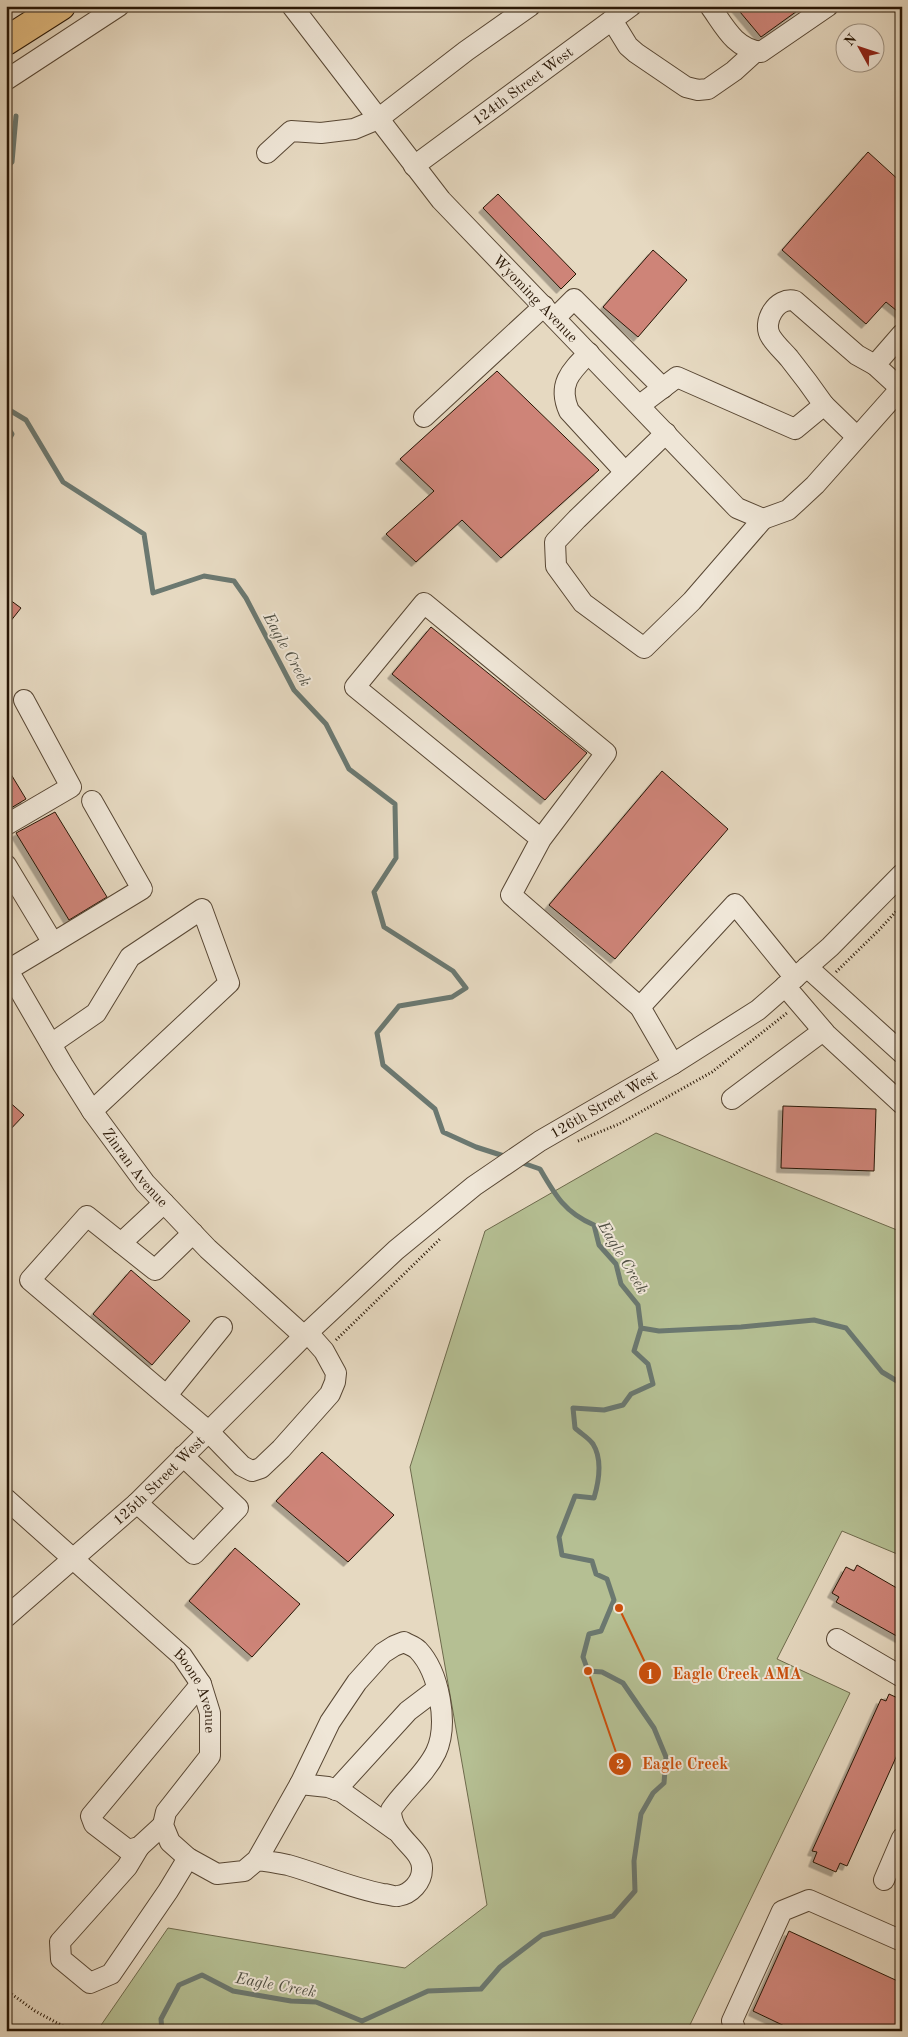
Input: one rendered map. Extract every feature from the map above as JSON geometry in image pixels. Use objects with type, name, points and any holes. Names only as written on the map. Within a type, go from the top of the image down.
[{"type":"highway","points":[[6,41],[61,6]]},
{"type":"street","points":[[6,80],[119,6]]},
{"type":"street","name":"Wyoming Avenue","points":[[292,6],[441,200],[737,508],[763,519]]},
{"type":"street","points":[[267,153],[291,130],[321,133],[354,129],[378,119],[466,51],[530,6]]},
{"type":"street","name":"124th Street West","points":[[414,166],[631,6]]},
{"type":"street","points":[[710,6],[730,34],[748,50],[761,52],[828,6]]},
{"type":"street","points":[[612,20],[628,46],[636,53],[686,87],[698,90],[708,89],[756,51]]},
{"type":"street","points":[[424,417],[550,312],[574,299],[663,388]]},
{"type":"street","points":[[666,433],[576,519],[555,542],[556,566],[583,603],[644,648],[692,601],[763,519],[788,510],[815,485],[901,387],[875,365],[857,355],[795,302],[790,300],[784,301],[768,318],[767,328],[771,337],[800,371],[824,405],[857,437]]},
{"type":"street","points":[[875,365],[902,334]]},
{"type":"street","points":[[589,352],[570,373],[564,387],[564,400],[570,411],[625,472]]},
{"type":"street","points":[[640,405],[677,377],[795,429],[824,405]]},
{"type":"street","points":[[541,839],[355,687],[424,603],[606,753],[541,839],[511,895],[640,1007],[673,1064]]},
{"type":"street","points":[[6,825],[71,787],[24,700]]},
{"type":"street","points":[[7,969],[142,889],[92,801]]},
{"type":"street","points":[[6,865],[53,943]]},
{"type":"street","name":"126th Street West","points":[[306,1334],[396,1250],[474,1186],[540,1140],[673,1064],[758,1010],[830,947],[902,874]]},
{"type":"street","points":[[640,1007],[735,904],[796,977],[799,1003],[823,1031],[902,1104]]},
{"type":"street","points":[[51,1044],[96,1013],[130,957],[202,909],[229,983],[92,1111]]},
{"type":"street","name":"Zinran Avenue","points":[[7,969],[92,1111],[145,1183],[193,1233],[324,1351],[336,1373],[335,1382],[330,1394],[281,1449],[261,1468],[252,1471],[242,1466],[208,1431],[30,1280],[87,1216],[121,1243]]},
{"type":"street","points":[[796,977],[824,984],[902,1053]]},
{"type":"street","points":[[732,1099],[823,1031]]},
{"type":"street","points":[[164,1202],[121,1243],[155,1270],[193,1233]]},
{"type":"street","points":[[166,1395],[222,1327]]},
{"type":"street","name":"125th Street West","points":[[6,1617],[137,1503],[306,1334]]},
{"type":"street","points":[[137,1503],[194,1554],[238,1508],[182,1456]]},
{"type":"street","name":"Boone Avenue","points":[[6,1499],[182,1656],[201,1684],[210,1713],[210,1756],[166,1812],[163,1825]]},
{"type":"street","points":[[837,1639],[902,1678]]},
{"type":"street","points":[[188,1858],[168,1891],[111,1974],[90,1983],[61,1959],[60,1942],[127,1867],[139,1847],[163,1825],[170,1842],[188,1858],[217,1874],[244,1871],[257,1860],[300,1784],[330,1722],[357,1682],[383,1653],[404,1642],[416,1648],[427,1661],[437,1689],[443,1731],[436,1753],[417,1780],[391,1810],[391,1819],[395,1830]]},
{"type":"street","points":[[139,1847],[128,1850],[94,1824],[91,1816],[201,1684]]},
{"type":"street","points":[[336,1790],[408,1711],[437,1689]]},
{"type":"street","points":[[257,1860],[286,1865],[372,1892],[398,1896],[413,1890],[420,1880],[422,1868],[416,1854],[395,1830],[362,1805],[336,1790],[328,1787],[300,1784]]},
{"type":"street","points":[[884,1880],[902,1838]]},
{"type":"street","points":[[736,2031],[732,2021],[782,1911],[809,1900],[902,1941]]},
{"type":"path","points":[[824,984],[902,905]]},
{"type":"path","points":[[575,1142],[619,1124],[712,1072],[799,1003]]},
{"type":"path","points":[[324,1351],[445,1235]]},
{"type":"path","points":[[6,1990],[34,2011],[72,2031]]},
{"type":"green space","points":[[656,1133],[902,1232],[902,1556],[842,1531],[777,1659],[850,1693],[687,2031],[97,2031],[168,1928],[405,1968],[487,1905],[410,1467],[485,1231]]},
{"type":"building","points":[[735,6],[804,6],[761,37]]},
{"type":"building","points":[[868,152],[902,183],[902,315],[886,302],[866,324],[782,250]]},
{"type":"building","points":[[498,194],[576,274],[561,289],[483,208]]},
{"type":"building","points":[[653,250],[687,280],[638,337],[603,307]]},
{"type":"building","points":[[497,371],[599,470],[501,558],[462,520],[416,562],[386,534],[434,491],[400,459]]},
{"type":"building","points":[[6,597],[21,608],[6,627]]},
{"type":"building","points":[[431,627],[587,753],[545,800],[392,674]]},
{"type":"building","points":[[6,766],[26,799],[6,811]]},
{"type":"building","points":[[662,771],[728,829],[615,959],[549,905]]},
{"type":"building","points":[[55,812],[107,897],[69,920],[16,833]]},
{"type":"building","points":[[6,1099],[24,1115],[6,1134]]},
{"type":"building","points":[[783,1106],[876,1109],[874,1171],[781,1168]]},
{"type":"building","points":[[131,1270],[190,1321],[152,1365],[93,1314]]},
{"type":"building","points":[[322,1452],[394,1515],[348,1562],[276,1501]]},
{"type":"building","points":[[235,1548],[300,1604],[252,1657],[189,1601]]},
{"type":"building","points":[[857,1565],[902,1591],[902,1639],[836,1602],[839,1597],[832,1593],[846,1567],[854,1571]]},
{"type":"building","points":[[889,1694],[902,1700],[902,1744],[847,1866],[840,1863],[836,1872],[813,1862],[817,1852],[812,1851],[881,1699],[886,1701]]},
{"type":"building","points":[[789,1931],[902,1983],[902,2031],[795,2031],[753,2011]]},
{"type":"waterway","name":"Eagle Creek","points":[[6,168],[12,162],[16,116]]},
{"type":"waterway","name":"Eagle Creek","points":[[6,408],[26,420],[63,482],[144,534],[153,593],[204,576],[234,581],[246,598],[294,690],[326,724],[349,769],[395,804],[396,858],[374,892],[384,927],[453,971],[466,988],[452,997],[399,1006],[377,1033],[383,1065],[435,1109],[443,1132],[476,1147],[507,1157]]},
{"type":"waterway","points":[[6,424],[12,434],[6,445]]},
{"type":"waterway","name":"Eagle Creek","points":[[162,2031],[161,2019],[179,1985],[202,1975],[233,1991],[291,2001],[316,2002],[362,2021],[428,1991],[481,1989],[500,1967],[542,1935],[613,1916],[635,1891],[634,1861],[641,1814],[653,1793],[664,1783],[666,1757],[654,1728],[623,1683],[602,1672],[588,1671],[583,1657],[589,1634],[601,1631],[614,1600],[607,1579],[596,1574],[592,1561],[562,1555],[559,1537],[575,1496],[594,1498],[599,1478],[596,1450],[593,1444],[575,1428],[573,1408],[604,1410],[623,1405],[631,1394],[653,1384],[648,1364],[634,1351],[641,1328],[638,1305],[621,1284],[616,1264],[599,1245],[594,1225],[568,1209],[556,1195],[540,1169],[520,1162]]},
{"type":"waterway","points":[[641,1328],[659,1331],[741,1327],[814,1320],[846,1328],[882,1372],[902,1384]]},
{"type":"place","name":"Eagle Creek AMA","points":[[619,1608]]},
{"type":"place","name":"Eagle Creek","points":[[588,1671]]}]
